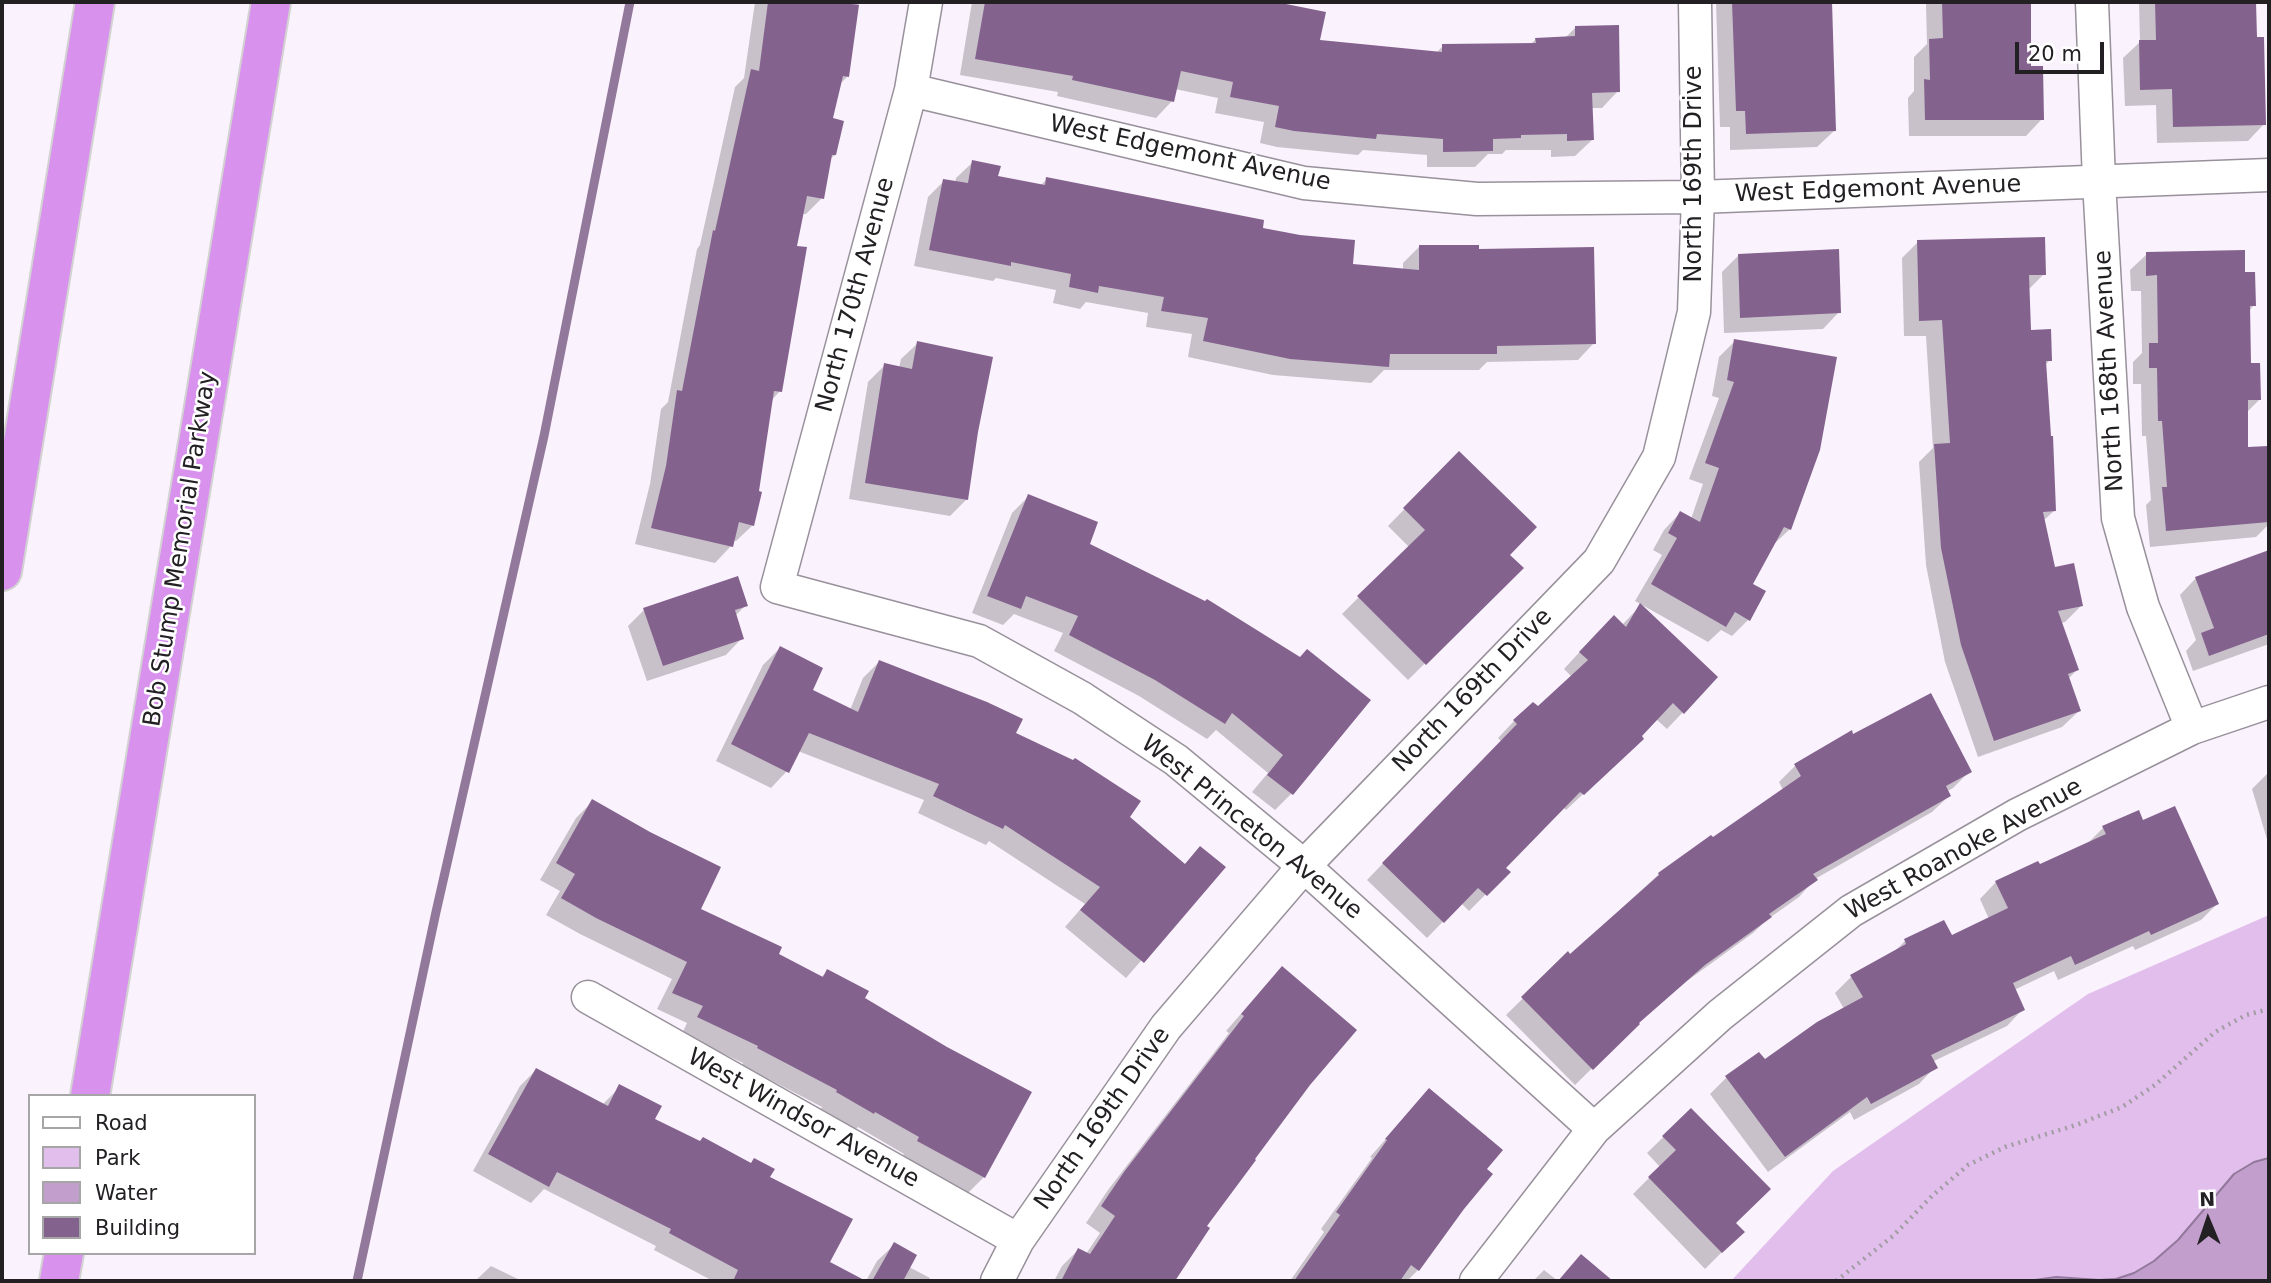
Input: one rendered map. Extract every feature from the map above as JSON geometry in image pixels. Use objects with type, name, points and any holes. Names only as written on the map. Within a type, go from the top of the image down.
[{"type":"highway","points":[[2,571],[95,2]]},
{"type":"highway","name":"Bob Stump Memorial Parkway","points":[[90,1094],[271,2]]},
{"type":"highway","points":[[59,1281],[64,1255]]},
{"type":"street","name":"North 170th Avenue","points":[[778,587],[911,90],[926,2]]},
{"type":"street","name":"North 169th Drive","points":[[998,1281],[1018,1240],[1166,1027],[1304,866],[1599,561],[1659,457],[1694,312],[1698,197],[1695,2]]},
{"type":"street","name":"North 168th Avenue","points":[[2092,2],[2118,518],[2143,607],[2192,729]]},
{"type":"street","name":"West Edgemont Avenue","points":[[911,90],[1304,183],[1477,199],[1698,197],[2269,175]]},
{"type":"street","name":"West Princeton Avenue","points":[[778,587],[979,641],[1082,698],[1176,760],[1304,866],[1594,1129]]},
{"type":"street","name":"West Roanoke Avenue","points":[[1476,1281],[1594,1129],[1720,1015],[1851,911],[2017,815],[2192,729],[2269,702]]},
{"type":"street","name":"West Windsor Avenue","points":[[588,997],[1018,1240]]},
{"type":"path","points":[[1836,1281],[1893,1236],[1932,1196],[1968,1165],[2005,1147],[2076,1125],[2122,1107],[2155,1085],[2215,1032],[2246,1015],[2269,1009]]},
{"type":"green space","points":[[2269,915],[2269,1281],[1731,1281],[1833,1171],[2088,994]]},
{"type":"water","points":[[2269,1158],[2269,1281],[2028,1281],[2056,1277],[2116,1279],[2134,1273],[2154,1261],[2178,1240],[2234,1174],[2254,1162]]},
{"type":"building","points":[[768,2],[836,2],[859,5],[849,77],[843,76],[833,118],[844,121],[836,155],[832,155],[824,199],[807,196],[797,246],[807,247],[782,392],[774,391],[759,491],[762,492],[754,526],[739,522],[733,547],[651,528],[666,466],[677,390],[682,391],[713,230],[715,231],[751,69],[759,71]]},
{"type":"building","points":[[985,2],[1276,2],[1326,12],[1320,40],[1442,52],[1442,44],[1536,43],[1535,38],[1575,36],[1575,26],[1619,25],[1620,92],[1592,93],[1594,140],[1567,141],[1567,134],[1521,135],[1521,138],[1493,139],[1493,151],[1443,152],[1443,139],[1377,134],[1376,139],[1294,131],[1275,127],[1279,106],[1230,97],[1233,82],[1181,71],[1174,102],[1072,80],[1073,76],[975,59]]},
{"type":"building","points":[[1732,2],[1832,2],[1836,131],[1746,134],[1745,111],[1736,111]]},
{"type":"building","points":[[1942,2],[2031,2],[2031,66],[2043,66],[2044,120],[1925,120],[1924,79],[1930,80],[1929,39],[1943,38]]},
{"type":"building","points":[[2155,2],[2256,2],[2257,37],[2264,37],[2266,125],[2173,127],[2172,89],[2140,90],[2139,40],[2156,40]]},
{"type":"building","points":[[972,160],[1001,166],[998,176],[1045,185],[1046,177],[1264,220],[1263,228],[1300,235],[1355,240],[1353,264],[1419,270],[1419,245],[1479,245],[1479,249],[1594,247],[1596,344],[1497,346],[1497,354],[1390,354],[1389,367],[1290,359],[1203,341],[1208,318],[1161,311],[1164,297],[1099,286],[1098,293],[1069,287],[1071,274],[1011,262],[1011,266],[929,250],[943,179],[968,183]]},
{"type":"building","points":[[2045,237],[2046,275],[2029,275],[2031,330],[2051,329],[2052,361],[2046,361],[2056,511],[2043,512],[2055,567],[2074,563],[2083,606],[2058,611],[2079,670],[2068,674],[2081,711],[1994,741],[1961,645],[1941,548],[1934,444],[1950,443],[1942,320],[1919,321],[1917,240]]},
{"type":"building","points":[[1839,249],[1841,313],[1740,318],[1738,254]]},
{"type":"building","points":[[2245,250],[2245,272],[2255,272],[2256,306],[2250,306],[2251,363],[2260,363],[2261,400],[2248,400],[2248,447],[2268,446],[2269,522],[2166,531],[2162,487],[2167,487],[2162,421],[2158,421],[2157,368],[2149,368],[2149,343],[2158,343],[2157,275],[2146,276],[2146,252]]},
{"type":"building","points":[[1734,339],[1837,357],[1820,450],[1791,530],[1784,527],[1753,584],[1766,591],[1750,621],[1735,612],[1726,627],[1651,584],[1677,538],[1668,533],[1680,511],[1700,522],[1719,468],[1705,463],[1734,382],[1727,380]]},
{"type":"building","points":[[917,341],[993,357],[968,500],[865,483],[884,363],[912,369]]},
{"type":"building","points":[[1459,451],[1537,527],[1510,555],[1524,568],[1426,665],[1357,596],[1425,530],[1403,508]]},
{"type":"building","points":[[1028,494],[1098,522],[1090,544],[1205,601],[1207,599],[1300,657],[1307,649],[1371,700],[1293,795],[1267,775],[1283,755],[1232,713],[1225,724],[1155,680],[1069,635],[1078,616],[1026,596],[1021,609],[987,596]]},
{"type":"building","points":[[2269,550],[2269,634],[2209,656],[2201,633],[2214,628],[2195,577]]},
{"type":"building","points":[[738,576],[748,606],[735,610],[744,639],[663,666],[643,608]]},
{"type":"building","points":[[1640,603],[1718,677],[1684,714],[1673,703],[1642,736],[1644,739],[1584,795],[1580,792],[1506,868],[1511,872],[1487,896],[1478,888],[1444,923],[1382,863],[1517,724],[1513,720],[1533,702],[1538,706],[1588,660],[1579,652],[1614,615],[1626,627]]},
{"type":"building","points":[[780,646],[823,668],[813,690],[858,712],[879,660],[1023,719],[1016,733],[1073,760],[1075,758],[1141,801],[1130,817],[1185,864],[1200,846],[1226,867],[1144,963],[1080,910],[1100,887],[1005,825],[1003,829],[933,796],[939,784],[809,733],[789,773],[731,744]]},
{"type":"building","points":[[1931,693],[1972,772],[1946,786],[1951,796],[1813,874],[1818,880],[1769,914],[1772,917],[1705,965],[1639,1023],[1593,1070],[1521,997],[1568,951],[1570,954],[1659,875],[1658,873],[1801,776],[1794,764],[1852,730],[1853,734]]},
{"type":"building","points":[[592,799],[650,832],[721,867],[701,909],[782,947],[779,954],[823,977],[827,969],[869,991],[865,998],[947,1047],[1032,1092],[985,1178],[917,1141],[919,1137],[875,1112],[874,1114],[836,1092],[837,1090],[757,1048],[758,1046],[697,1017],[703,1006],[672,993],[687,962],[561,898],[575,874],[556,863]]},
{"type":"building","points":[[2175,806],[2219,904],[2151,935],[2149,931],[2075,965],[2071,956],[2013,983],[2025,1010],[1931,1055],[1938,1068],[1871,1104],[1867,1097],[1785,1157],[1725,1076],[1759,1052],[1765,1059],[1817,1022],[1863,997],[1850,975],[1906,944],[1904,939],[1944,920],[1952,935],[2008,908],[1995,881],[2106,834],[2102,826],[2139,810],[2143,820]]},
{"type":"building","points":[[1282,966],[1357,1030],[1310,1085],[1255,1159],[1207,1226],[1210,1228],[1175,1281],[1061,1281],[1078,1248],[1090,1254],[1115,1216],[1101,1206],[1124,1172],[1244,1016],[1241,1014]]},
{"type":"building","points":[[536,1068],[608,1106],[619,1084],[662,1106],[655,1119],[700,1141],[703,1137],[751,1163],[754,1158],[775,1169],[770,1177],[853,1219],[830,1262],[866,1281],[733,1281],[738,1270],[669,1233],[671,1229],[557,1172],[549,1187],[488,1154]]},
{"type":"building","points":[[1429,1088],[1503,1150],[1487,1169],[1493,1174],[1419,1271],[1411,1265],[1400,1281],[1294,1281],[1340,1215],[1336,1212],[1387,1140],[1385,1139]]},
{"type":"building","points":[[1691,1108],[1771,1189],[1736,1223],[1745,1232],[1722,1253],[1648,1177],[1676,1150],[1662,1136]]},
{"type":"building","points":[[894,1242],[917,1255],[903,1281],[872,1281]]},
{"type":"building","points":[[1581,1254],[1613,1281],[1558,1281]]},
{"type":"waterway","points":[[357,1281],[436,912],[544,436],[630,2]]}]
